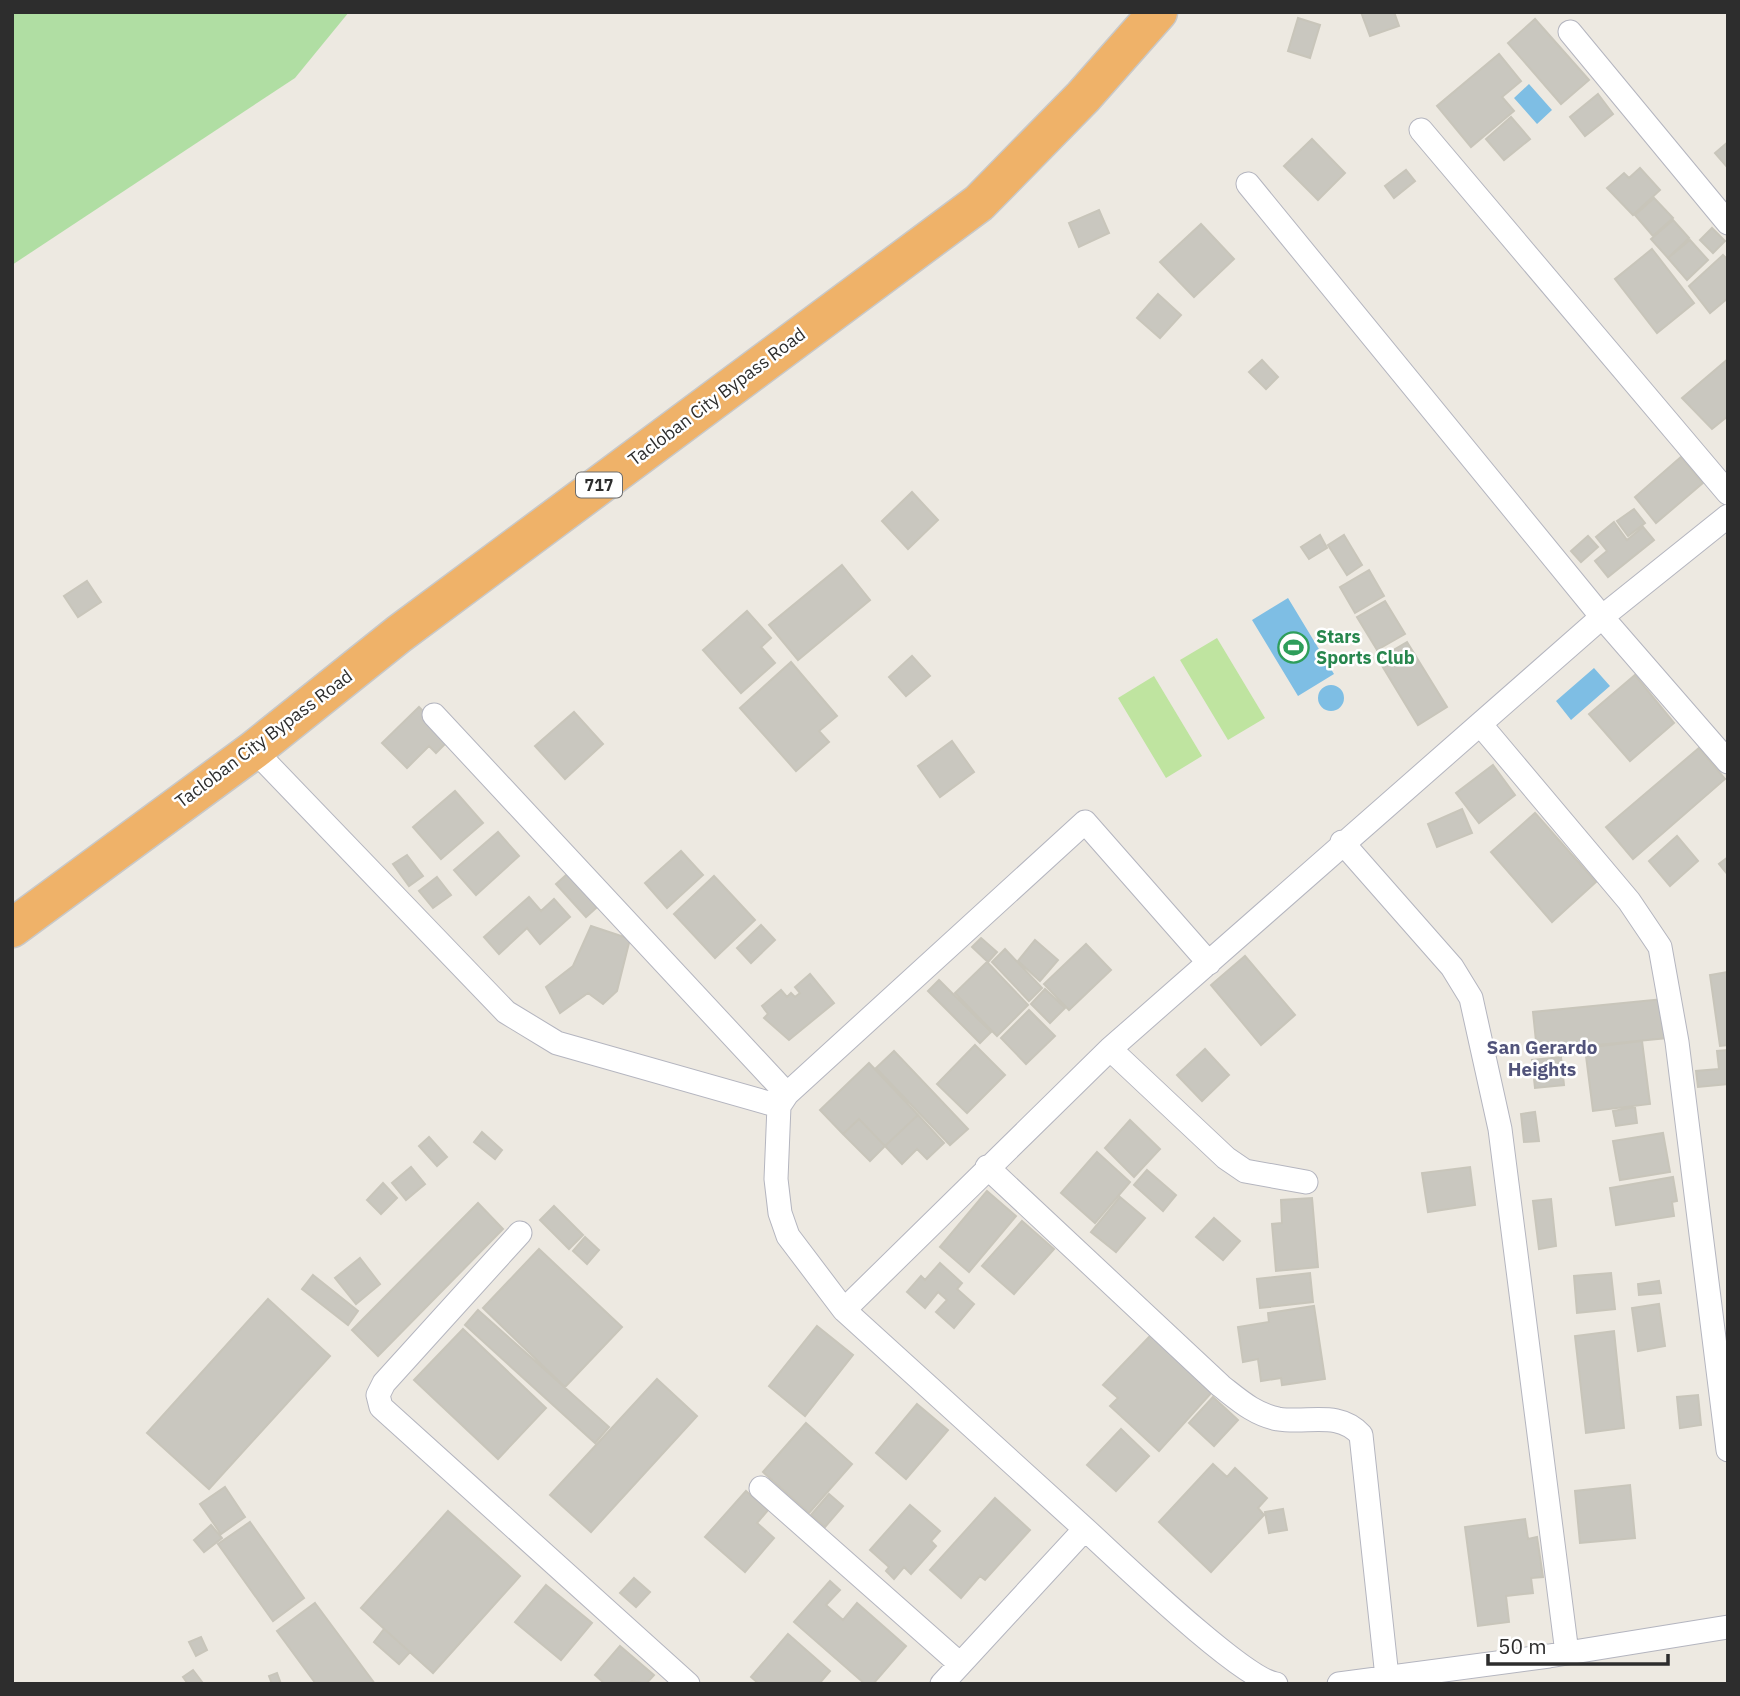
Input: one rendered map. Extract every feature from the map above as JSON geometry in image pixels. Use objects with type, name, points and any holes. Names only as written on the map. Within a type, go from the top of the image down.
[{"type":"highway","name":"Tacloban City Bypass Road","points":[[12,928],[254,750],[399,634],[979,202],[1083,97],[1158,12]]},
{"type":"street","points":[[1570,32],[1728,223]]},
{"type":"street","points":[[1421,130],[1728,493]]},
{"type":"street","points":[[1248,184],[1602,617],[1728,762]]},
{"type":"street","points":[[844,1310],[1110,1049],[1342,842],[1436,765],[1602,617],[1728,516]]},
{"type":"street","points":[[434,715],[783,1100]]},
{"type":"street","points":[[1480,724],[1629,901],[1660,947],[1677,1042],[1728,1450]]},
{"type":"street","points":[[254,750],[506,1012],[531,1030],[587,1052],[783,1100]]},
{"type":"street","points":[[1209,963],[1085,822],[783,1100],[776,1179],[780,1213],[788,1236],[844,1310],[1226,1654],[1264,1682],[1276,1684]]},
{"type":"street","points":[[1342,842],[1452,967],[1474,1009],[1500,1129],[1567,1653]]},
{"type":"street","points":[[1110,1049],[1226,1158],[1245,1171],[1306,1182]]},
{"type":"street","points":[[987,1167],[1221,1386],[1252,1411],[1278,1419],[1339,1420],[1352,1425],[1361,1435],[1387,1677]]},
{"type":"street","points":[[520,1233],[384,1383],[378,1395],[381,1407],[686,1683]]},
{"type":"street","points":[[761,1488],[960,1664]]},
{"type":"street","points":[[942,1684],[1085,1529]]},
{"type":"street","points":[[1339,1684],[1567,1653],[1728,1627]]},
{"type":"green space","points":[[12,12],[349,12],[295,78],[12,265]]},
{"type":"green space","points":[[1217,638],[1265,718],[1228,740],[1180,660]]},
{"type":"green space","points":[[1154,676],[1202,756],[1166,778],[1118,698]]},
{"type":"water","points":[[1529,84],[1552,110],[1537,124],[1514,98]]},
{"type":"water","name":"Stars Sports Club","points":[[1288,598],[1334,674],[1298,696],[1252,620]]},
{"type":"water","points":[[1594,668],[1610,686],[1571,720],[1556,701]]},
{"type":"water","points":[[1331,685],[1340,689],[1344,698],[1340,707],[1331,711],[1322,707],[1318,698],[1322,689]]},
{"type":"building","points":[[1361,12],[1394,12],[1399,26],[1370,36]]},
{"type":"building","points":[[1298,18],[1320,25],[1310,58],[1288,51]]},
{"type":"building","points":[[1535,19],[1589,80],[1561,104],[1508,43]]},
{"type":"building","points":[[1499,54],[1521,81],[1502,97],[1514,111],[1471,147],[1437,106]]},
{"type":"building","points":[[1598,94],[1613,114],[1585,136],[1570,117]]},
{"type":"building","points":[[1511,117],[1530,139],[1504,160],[1486,139]]},
{"type":"building","points":[[1312,139],[1345,173],[1318,200],[1284,166]]},
{"type":"building","points":[[1728,142],[1728,168],[1715,153]]},
{"type":"building","points":[[1640,168],[1660,190],[1633,215],[1607,188],[1624,173],[1629,178]]},
{"type":"building","points":[[1406,170],[1415,181],[1394,198],[1385,186]]},
{"type":"building","points":[[1654,198],[1673,218],[1653,236],[1635,215]]},
{"type":"building","points":[[1099,210],[1109,233],[1079,247],[1069,223]]},
{"type":"building","points":[[1673,220],[1689,238],[1668,258],[1651,239]]},
{"type":"building","points":[[1201,224],[1234,259],[1194,297],[1160,262]]},
{"type":"building","points":[[1712,228],[1725,241],[1713,253],[1700,240]]},
{"type":"building","points":[[1690,240],[1708,260],[1687,280],[1668,258]]},
{"type":"building","points":[[1652,249],[1694,303],[1657,333],[1615,279]]},
{"type":"building","points":[[1723,255],[1728,260],[1728,298],[1710,313],[1689,286]]},
{"type":"building","points":[[1158,294],[1181,315],[1160,338],[1137,318]]},
{"type":"building","points":[[1728,359],[1728,416],[1712,429],[1682,398]]},
{"type":"building","points":[[1262,360],[1278,377],[1266,389],[1249,372]]},
{"type":"building","points":[[1681,457],[1703,483],[1656,523],[1635,497]]},
{"type":"building","points":[[912,492],[938,520],[908,549],[882,521]]},
{"type":"building","points":[[1634,509],[1645,523],[1628,536],[1617,521]]},
{"type":"building","points":[[1614,522],[1627,540],[1643,527],[1654,540],[1608,577],[1595,561],[1607,551],[1596,537]]},
{"type":"building","points":[[1320,535],[1327,548],[1309,559],[1301,547]]},
{"type":"building","points":[[1344,535],[1362,565],[1347,575],[1328,545]]},
{"type":"building","points":[[1588,536],[1598,547],[1581,562],[1571,551]]},
{"type":"building","points":[[842,565],[870,600],[798,660],[769,625]]},
{"type":"building","points":[[1369,570],[1384,596],[1355,613],[1340,587]]},
{"type":"building","points":[[87,581],[101,602],[78,617],[64,596]]},
{"type":"building","points":[[1385,601],[1405,634],[1377,650],[1357,617]]},
{"type":"building","points":[[747,611],[771,638],[761,647],[775,663],[741,693],[703,650]]},
{"type":"building","points":[[1407,642],[1447,707],[1418,725],[1378,659]]},
{"type":"building","points":[[912,656],[930,676],[906,696],[889,677]]},
{"type":"building","points":[[791,662],[837,716],[819,731],[829,742],[796,771],[740,708]]},
{"type":"building","points":[[1635,675],[1674,723],[1630,761],[1589,714]]},
{"type":"building","points":[[419,707],[450,739],[436,753],[429,746],[407,768],[382,743]]},
{"type":"building","points":[[574,712],[603,744],[565,779],[535,746]]},
{"type":"building","points":[[952,741],[974,772],[940,797],[918,766]]},
{"type":"building","points":[[1699,748],[1725,779],[1633,859],[1606,827]]},
{"type":"building","points":[[1493,765],[1515,795],[1479,823],[1456,793]]},
{"type":"building","points":[[455,791],[483,823],[441,859],[413,827]]},
{"type":"building","points":[[1462,809],[1472,833],[1437,847],[1428,824]]},
{"type":"building","points":[[1535,813],[1596,882],[1552,922],[1491,852]]},
{"type":"building","points":[[498,832],[519,856],[476,895],[454,870]]},
{"type":"building","points":[[1677,836],[1698,861],[1670,886],[1649,861]]},
{"type":"building","points":[[681,851],[703,875],[667,908],[645,883]]},
{"type":"building","points":[[407,855],[423,876],[409,886],[393,864]]},
{"type":"building","points":[[1728,857],[1728,875],[1719,864]]},
{"type":"building","points":[[575,867],[605,900],[586,917],[556,884]]},
{"type":"building","points":[[714,876],[755,920],[715,958],[674,914]]},
{"type":"building","points":[[437,877],[451,895],[433,908],[419,891]]},
{"type":"building","points":[[529,897],[541,911],[554,899],[570,917],[540,944],[527,928],[499,954],[484,937]]},
{"type":"building","points":[[761,925],[775,940],[751,963],[737,948]]},
{"type":"building","points":[[591,926],[630,939],[617,991],[603,1004],[588,993],[560,1013],[546,987],[573,966]]},
{"type":"building","points":[[981,938],[997,952],[988,962],[972,947]]},
{"type":"building","points":[[1035,940],[1058,960],[1040,981],[1018,961]]},
{"type":"building","points":[[1086,944],[1111,970],[1069,1010],[1044,984]]},
{"type":"building","points":[[1005,949],[1042,988],[1029,1001],[992,962]]},
{"type":"building","points":[[1245,956],[1295,1015],[1261,1045],[1211,985]]},
{"type":"building","points":[[987,962],[1028,1005],[997,1036],[955,993]]},
{"type":"building","points":[[1728,972],[1728,1045],[1720,1046],[1710,975]]},
{"type":"building","points":[[810,974],[834,1003],[789,1040],[764,1018],[768,1014],[762,1006],[781,990],[787,997],[791,993],[795,997],[800,993],[795,987]]},
{"type":"building","points":[[939,980],[991,1032],[980,1043],[928,991]]},
{"type":"building","points":[[1045,989],[1065,1008],[1050,1023],[1031,1004]]},
{"type":"building","points":[[1663,999],[1667,1038],[1537,1051],[1533,1012]]},
{"type":"building","points":[[1029,1010],[1055,1036],[1026,1064],[1001,1038]]},
{"type":"building","points":[[1642,1041],[1650,1104],[1593,1111],[1585,1048]]},
{"type":"building","points":[[975,1045],[1005,1075],[967,1113],[937,1084]]},
{"type":"building","points":[[1205,1049],[1229,1075],[1202,1101],[1177,1075]]},
{"type":"building","points":[[1728,1050],[1728,1084],[1698,1087],[1696,1071],[1719,1069],[1717,1051]]},
{"type":"building","points":[[894,1051],[968,1129],[950,1145],[876,1068]]},
{"type":"building","points":[[1561,1057],[1564,1085],[1535,1088],[1532,1060]]},
{"type":"building","points":[[869,1063],[918,1115],[885,1146],[859,1119],[843,1134],[820,1110]]},
{"type":"building","points":[[1635,1107],[1637,1123],[1616,1126],[1613,1111]]},
{"type":"building","points":[[1535,1112],[1539,1141],[1524,1142],[1521,1114]]},
{"type":"building","points":[[918,1115],[944,1143],[927,1159],[917,1149],[902,1164],[885,1146]]},
{"type":"building","points":[[859,1119],[885,1146],[870,1161],[843,1134]]},
{"type":"building","points":[[1130,1120],[1160,1149],[1134,1177],[1105,1148]]},
{"type":"building","points":[[482,1132],[502,1150],[495,1159],[474,1142]]},
{"type":"building","points":[[1663,1133],[1670,1172],[1620,1180],[1613,1141]]},
{"type":"building","points":[[429,1137],[447,1157],[437,1166],[419,1146]]},
{"type":"building","points":[[1097,1152],[1130,1182],[1095,1223],[1061,1193]]},
{"type":"building","points":[[411,1167],[425,1184],[406,1200],[392,1183]]},
{"type":"building","points":[[1470,1167],[1475,1205],[1428,1212],[1422,1173]]},
{"type":"building","points":[[1147,1170],[1176,1195],[1163,1211],[1134,1185]]},
{"type":"building","points":[[1673,1177],[1677,1201],[1672,1202],[1674,1216],[1616,1225],[1610,1188]]},
{"type":"building","points":[[383,1183],[397,1198],[381,1214],[367,1200]]},
{"type":"building","points":[[987,1191],[1016,1216],[969,1272],[940,1247]]},
{"type":"building","points":[[1120,1197],[1145,1218],[1116,1252],[1091,1232]]},
{"type":"building","points":[[1312,1198],[1318,1267],[1276,1271],[1272,1224],[1282,1223],[1281,1200]]},
{"type":"building","points":[[1551,1199],[1556,1246],[1539,1249],[1533,1201]]},
{"type":"building","points":[[478,1203],[503,1229],[378,1356],[352,1330]]},
{"type":"building","points":[[554,1206],[583,1235],[569,1249],[540,1220]]},
{"type":"building","points":[[1214,1218],[1240,1241],[1223,1260],[1196,1237]]},
{"type":"building","points":[[1022,1221],[1054,1249],[1014,1294],[982,1266]]},
{"type":"building","points":[[585,1237],[599,1250],[587,1264],[573,1251]]},
{"type":"building","points":[[539,1249],[622,1327],[565,1387],[483,1308]]},
{"type":"building","points":[[360,1258],[380,1284],[356,1304],[335,1278]]},
{"type":"building","points":[[940,1263],[962,1283],[957,1289],[974,1304],[954,1328],[936,1312],[947,1300],[938,1292],[925,1308],[907,1292],[921,1276],[925,1280]]},
{"type":"building","points":[[1310,1273],[1313,1302],[1260,1308],[1257,1279]]},
{"type":"building","points":[[1611,1273],[1615,1309],[1577,1313],[1574,1276]]},
{"type":"building","points":[[313,1275],[358,1311],[348,1325],[302,1289]]},
{"type":"building","points":[[1659,1281],[1661,1293],[1639,1295],[1638,1284]]},
{"type":"building","points":[[268,1299],[330,1356],[209,1489],[147,1433]]},
{"type":"building","points":[[1659,1304],[1665,1346],[1638,1351],[1632,1308]]},
{"type":"building","points":[[1314,1306],[1325,1379],[1282,1385],[1281,1378],[1261,1381],[1258,1359],[1243,1362],[1238,1327],[1269,1322],[1268,1313]]},
{"type":"building","points":[[478,1310],[609,1427],[595,1443],[465,1325]]},
{"type":"building","points":[[817,1326],[853,1355],[805,1416],[769,1386]]},
{"type":"building","points":[[463,1329],[546,1408],[498,1459],[414,1380]]},
{"type":"building","points":[[1614,1331],[1624,1428],[1586,1433],[1575,1336]]},
{"type":"building","points":[[1151,1335],[1212,1392],[1159,1451],[1110,1406],[1118,1398],[1103,1385]]},
{"type":"building","points":[[657,1379],[697,1416],[591,1532],[550,1495]]},
{"type":"building","points":[[1698,1395],[1701,1425],[1680,1428],[1677,1397]]},
{"type":"building","points":[[1213,1397],[1238,1420],[1214,1446],[1189,1423]]},
{"type":"building","points":[[917,1404],[948,1430],[906,1479],[876,1453]]},
{"type":"building","points":[[806,1423],[852,1464],[809,1513],[763,1472]]},
{"type":"building","points":[[1121,1429],[1149,1456],[1116,1491],[1087,1465]]},
{"type":"building","points":[[1213,1464],[1227,1477],[1235,1468],[1267,1498],[1258,1508],[1264,1515],[1211,1572],[1159,1522]]},
{"type":"building","points":[[1630,1485],[1635,1538],[1580,1543],[1575,1491]]},
{"type":"building","points":[[225,1487],[245,1517],[221,1534],[200,1504]]},
{"type":"building","points":[[746,1491],[768,1510],[757,1523],[774,1538],[745,1572],[705,1537]]},
{"type":"building","points":[[829,1494],[843,1506],[825,1527],[811,1515]]},
{"type":"building","points":[[995,1498],[1030,1530],[985,1580],[980,1576],[961,1598],[930,1570]]},
{"type":"building","points":[[910,1505],[940,1531],[931,1541],[936,1546],[911,1574],[904,1567],[894,1579],[886,1571],[889,1567],[870,1550]]},
{"type":"building","points":[[1283,1509],[1287,1530],[1269,1533],[1265,1512]]},
{"type":"building","points":[[448,1511],[520,1576],[433,1673],[361,1608]]},
{"type":"building","points":[[1525,1519],[1528,1539],[1537,1537],[1543,1577],[1531,1578],[1533,1593],[1506,1596],[1509,1622],[1478,1626],[1465,1527]]},
{"type":"building","points":[[250,1522],[304,1598],[273,1621],[218,1544]]},
{"type":"building","points":[[211,1525],[222,1538],[204,1552],[194,1540]]},
{"type":"building","points":[[634,1578],[650,1592],[636,1607],[620,1593]]},
{"type":"building","points":[[830,1581],[840,1590],[826,1605],[843,1620],[857,1603],[906,1646],[873,1684],[865,1684],[794,1622]]},
{"type":"building","points":[[546,1585],[592,1623],[561,1660],[515,1622]]},
{"type":"building","points":[[315,1603],[375,1684],[316,1684],[277,1631]]},
{"type":"building","points":[[384,1629],[410,1652],[399,1664],[374,1642]]},
{"type":"building","points":[[788,1634],[830,1671],[819,1684],[759,1684],[751,1677]]},
{"type":"building","points":[[201,1637],[207,1650],[196,1656],[189,1642]]},
{"type":"building","points":[[620,1646],[654,1675],[646,1684],[632,1681],[629,1684],[605,1684],[595,1675]]},
{"type":"building","points":[[193,1670],[202,1682],[200,1684],[188,1684],[183,1677]]},
{"type":"building","points":[[277,1673],[281,1684],[272,1684],[269,1676]]},
{"type":"place","name":"Stars Sports Club","points":[[1293,647]]},
{"type":"district","name":"San Gerardo Heights","points":[[1542,1058]]}]
